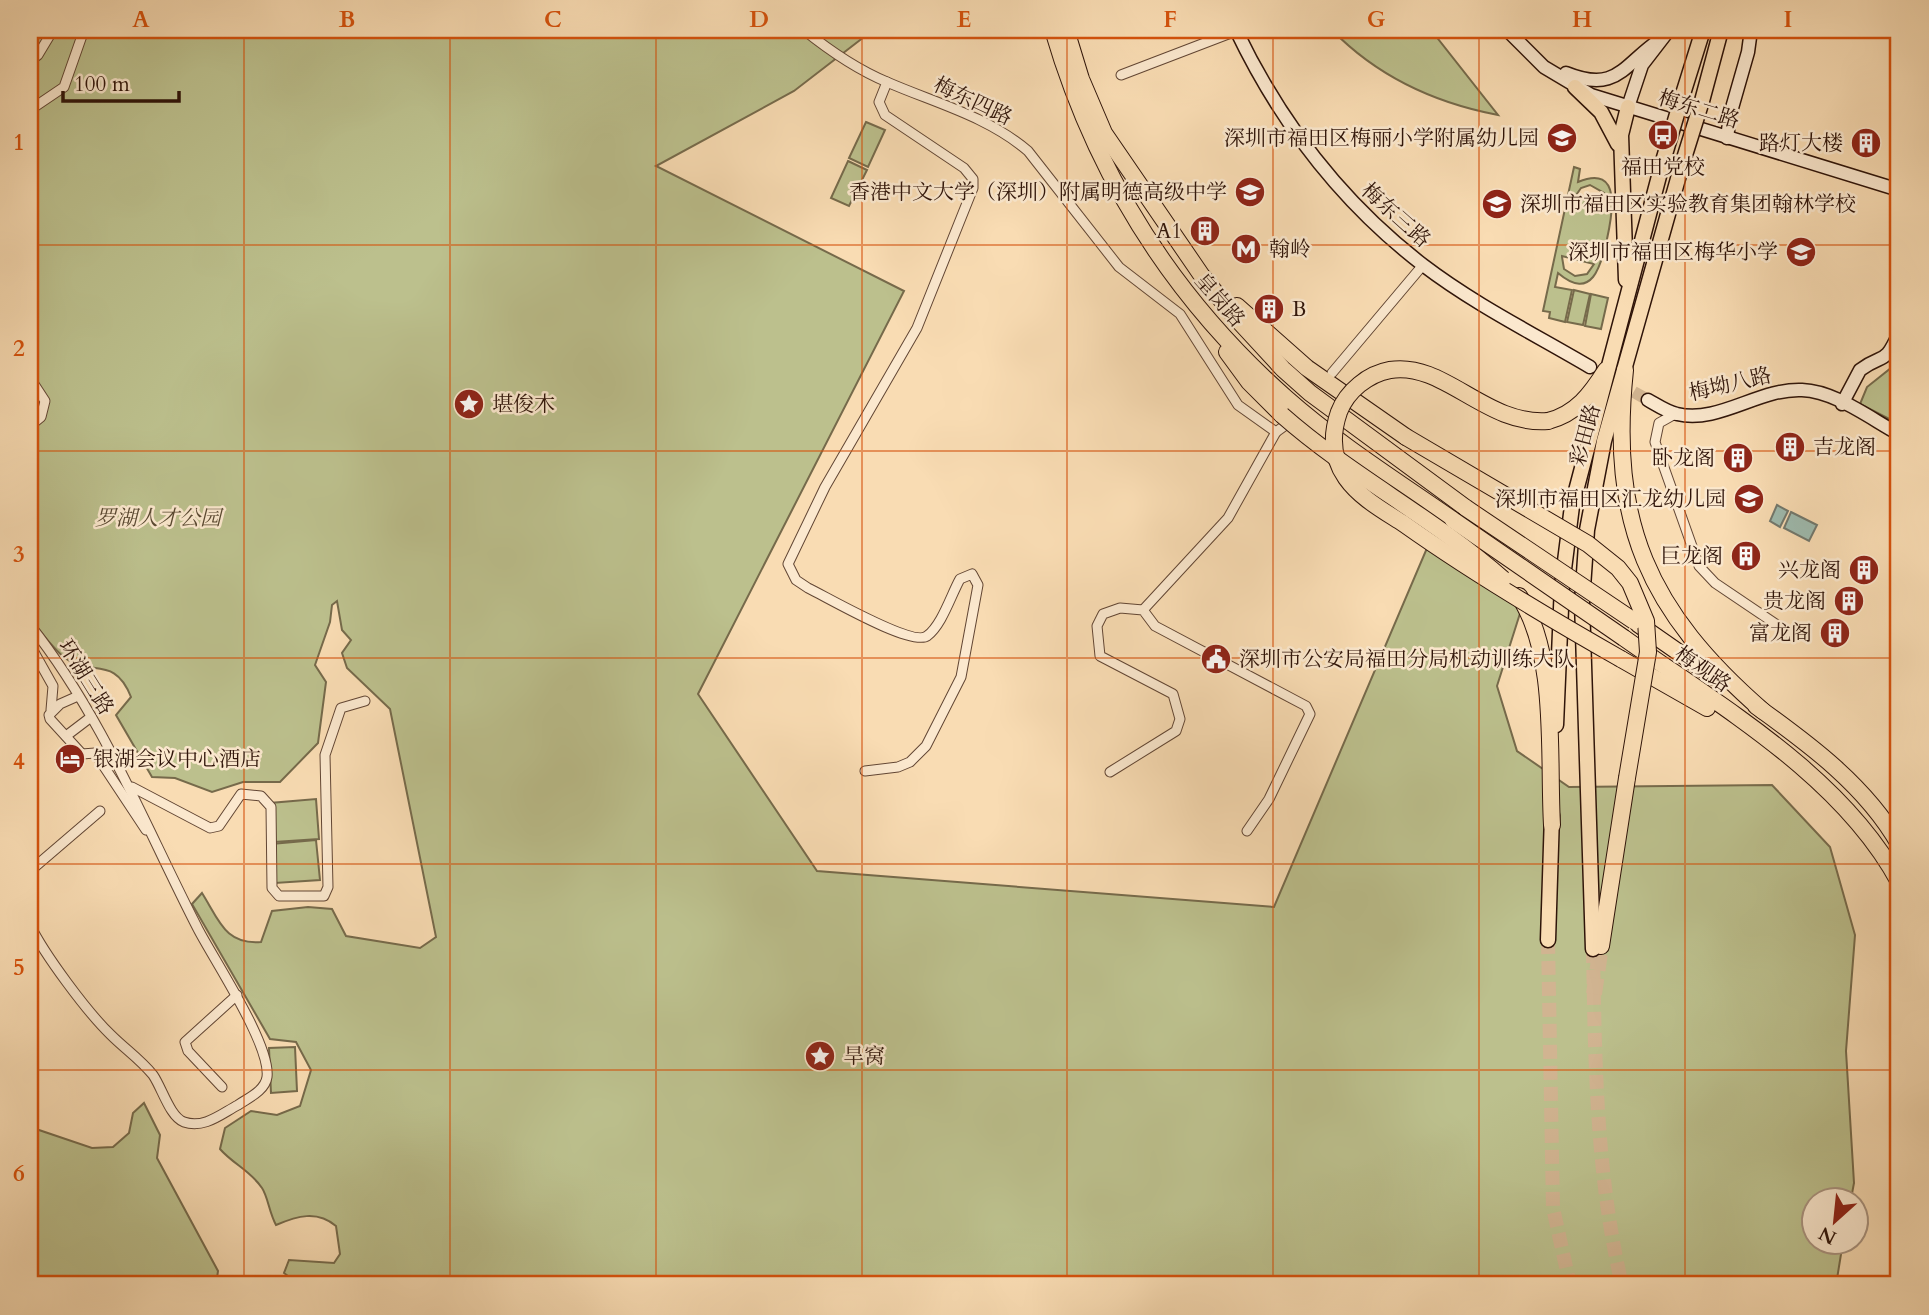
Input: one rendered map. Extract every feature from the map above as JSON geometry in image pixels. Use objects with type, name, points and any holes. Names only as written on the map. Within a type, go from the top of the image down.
[{"type":"highway","name":"皇岗路","points":[[1053,30],[1081,112],[1112,181],[1186,296],[1205,318],[1305,413],[1453,520]]},
{"type":"highway","name":"皇岗路","points":[[1066,30],[1081,79],[1104,133],[1202,276],[1283,369],[1345,421],[1466,508]]},
{"type":"highway","points":[[1202,276],[1307,368],[1406,437],[1588,544],[1618,568],[1630,583],[1643,609],[1648,645],[1644,693],[1597,947]]},
{"type":"highway","points":[[1205,318],[1249,382],[1284,420],[1469,551],[1503,579],[1528,611],[1541,650],[1549,713],[1552,825]]},
{"type":"highway","points":[[1598,368],[1588,396],[1570,412],[1548,421],[1518,421],[1433,377],[1417,371],[1388,370],[1360,384],[1341,407],[1333,440],[1335,455],[1347,480],[1372,502],[1460,562],[1781,751]]},
{"type":"highway","points":[[1625,370],[1621,466],[1631,522],[1645,562],[1667,604],[1695,645],[1763,711]]},
{"type":"highway","name":"梅观路","points":[[1466,508],[1763,711],[1850,780],[1899,844]]},
{"type":"highway","name":"梅观路","points":[[1453,520],[1624,638],[1817,780],[1849,812],[1899,882]]},
{"type":"main road","name":"彩田路","points":[[1548,940],[1562,585],[1573,506],[1598,368],[1626,296],[1663,160],[1703,30]]},
{"type":"main road","name":"彩田路","points":[[1597,947],[1582,603],[1583,565],[1597,471],[1681,168],[1723,30]]},
{"type":"main road","points":[[1575,88],[1601,112],[1622,155]]},
{"type":"main road","points":[[1626,296],[1621,129],[1628,104]]},
{"type":"street","points":[[30,61],[38,55],[53,30]]},
{"type":"street","points":[[30,110],[64,87],[84,30]]},
{"type":"street","name":"梅东四路","points":[[804,30],[837,56],[887,82],[978,120],[1028,151],[1119,267],[1180,314],[1231,397],[1276,432]]},
{"type":"street","points":[[1121,75],[1236,30]]},
{"type":"street","name":"梅东三路","points":[[1236,30],[1271,96],[1306,149],[1360,210],[1423,265],[1471,297],[1598,368]]},
{"type":"street","name":"梅东二路","points":[[1507,30],[1535,59],[1575,88],[1899,182]]},
{"type":"street","name":"梅东二路","points":[[1518,30],[1566,74],[1628,104]]},
{"type":"street","points":[[1728,134],[1730,115],[1748,52],[1751,30]]},
{"type":"street","points":[[1566,74],[1590,81],[1608,79],[1626,69],[1665,34]]},
{"type":"street","points":[[1628,104],[1642,65],[1665,34]]},
{"type":"street","points":[[865,771],[898,767],[910,762],[926,746],[961,677],[978,585],[972,574],[960,579],[930,634],[918,639],[901,634],[808,588],[796,580],[788,564],[789,555],[825,487],[917,328],[973,188],[970,173],[885,115],[879,102],[887,82]]},
{"type":"street","name":"梅东二路","points":[[1728,134],[1899,190]]},
{"type":"street","points":[[1332,373],[1423,265]]},
{"type":"street","points":[[1180,314],[1186,296]]},
{"type":"street","points":[[1842,404],[1860,369],[1894,356],[1899,332]]},
{"type":"street","points":[[30,378],[45,401],[41,418],[30,426]]},
{"type":"street","name":"梅坳八路","points":[[1789,633],[1710,580],[1696,561],[1655,442],[1659,423],[1675,414],[1702,415],[1793,390],[1818,392],[1899,434]]},
{"type":"street","points":[[1648,400],[1675,414]]},
{"type":"street","points":[[1143,610],[1228,518],[1284,420]]},
{"type":"street","points":[[1110,772],[1175,731],[1180,719],[1173,694],[1100,656],[1097,626],[1103,614],[1120,608],[1143,610],[1155,626],[1306,706],[1310,715],[1269,799],[1247,831]]},
{"type":"street","name":"环湖三路","points":[[30,625],[78,696],[132,787],[158,845]]},
{"type":"street","points":[[30,645],[53,686],[50,719],[83,755],[95,753],[158,845],[199,931],[237,995],[266,1064],[267,1078],[262,1088],[205,1123],[184,1122],[177,1118],[154,1077],[137,1056],[112,1037],[93,1016],[30,925]]},
{"type":"street","points":[[50,713],[60,704],[78,696]]},
{"type":"street","points":[[132,787],[215,828],[241,793],[261,796],[271,807],[272,888],[279,896],[324,896],[328,887],[325,755],[341,708],[365,701]]},
{"type":"street","points":[[66,736],[91,717]]},
{"type":"street","points":[[30,871],[100,811]]},
{"type":"street","points":[[222,1087],[188,1051],[185,1042],[237,995]]},
{"type":"green space","name":"罗湖人才公园","points":[[30,30],[873,30],[794,91],[656,166],[904,291],[698,694],[817,871],[1274,907],[1430,541],[1523,604],[1497,686],[1517,751],[1569,787],[1772,785],[1830,847],[1855,935],[1846,1051],[1854,1183],[1853,1186],[1800,1186],[1800,1256],[1841,1256],[1836,1285],[300,1285],[284,1273],[289,1260],[334,1263],[340,1254],[336,1226],[314,1216],[292,1219],[276,1225],[262,1188],[220,1149],[225,1128],[251,1111],[277,1115],[300,1106],[311,1070],[296,1042],[270,1039],[192,904],[202,893],[224,929],[249,942],[261,942],[272,911],[308,907],[332,909],[346,936],[420,948],[436,937],[390,709],[347,668],[342,653],[351,640],[342,630],[337,601],[332,605],[330,622],[315,665],[326,682],[318,743],[280,782],[243,782],[212,792],[175,778],[152,777],[116,715],[131,697],[125,684],[110,671],[77,665],[68,660],[30,619]]},
{"type":"green space","points":[[1332,30],[1431,30],[1498,115],[1452,103],[1408,85],[1368,61]]},
{"type":"green space","points":[[866,122],[885,130],[868,167],[849,158]]},
{"type":"green space","points":[[848,161],[867,170],[849,206],[831,198]]},
{"type":"green space","points":[[1574,167],[1580,169],[1578,182],[1592,178],[1602,180],[1608,186],[1612,206],[1607,239],[1598,269],[1587,282],[1579,284],[1558,273],[1555,287],[1572,290],[1565,322],[1549,318],[1550,312],[1543,311]],"holes":[[[1590,185],[1604,193],[1607,205],[1574,198],[1581,188]],[[1562,256],[1594,264],[1587,274],[1575,276],[1564,269]]]},
{"type":"green space","points":[[1574,290],[1590,294],[1583,325],[1567,322]]},
{"type":"green space","points":[[1591,294],[1608,298],[1601,329],[1585,326]]},
{"type":"green space","points":[[1891,368],[1899,372],[1899,424],[1860,404],[1867,387]]},
{"type":"green space","points":[[316,799],[319,839],[274,842],[270,803]]},
{"type":"green space","points":[[316,840],[320,880],[275,883],[271,844]]},
{"type":"green space","points":[[295,1047],[297,1091],[271,1093],[269,1048]]},
{"type":"green space","points":[[144,1103],[160,1135],[157,1158],[218,1271],[216,1285],[30,1285],[30,1127],[92,1148],[113,1147],[129,1133],[133,1113]]},
{"type":"shaded area","points":[[1777,505],[1788,511],[1780,527],[1770,521]]},
{"type":"shaded area","points":[[1791,512],[1817,525],[1809,541],[1784,528]]},
{"type":"tunnel","points":[[1618,383],[1648,400]]},
{"type":"tunnel","points":[[1548,940],[1553,1208],[1570,1285]]},
{"type":"tunnel","points":[[1594,994],[1601,946]]},
{"type":"tunnel","points":[[1593,949],[1598,1118],[1613,1244],[1622,1285]]},
{"type":"place","name":"福田党校","points":[[1663,135]]},
{"type":"place","name":"深圳市福田区梅丽小学附属幼儿园","points":[[1562,138]]},
{"type":"place","name":"路灯大楼","points":[[1866,143]]},
{"type":"place","name":"香港中文大学（深圳）附属明德高级中学","points":[[1250,192]]},
{"type":"place","name":"深圳市福田区实验教育集团翰林学校","points":[[1497,204]]},
{"type":"place","name":"A1","points":[[1205,231]]},
{"type":"place","name":"翰岭","points":[[1246,249]]},
{"type":"place","name":"深圳市福田区梅华小学","points":[[1801,252]]},
{"type":"place","name":"B","points":[[1269,309]]},
{"type":"place","name":"堪俊木","points":[[469,404]]},
{"type":"place","name":"吉龙阁","points":[[1790,447]]},
{"type":"place","name":"卧龙阁","points":[[1738,458]]},
{"type":"place","name":"深圳市福田区汇龙幼儿园","points":[[1749,499]]},
{"type":"place","name":"巨龙阁","points":[[1746,556]]},
{"type":"place","name":"兴龙阁","points":[[1864,570]]},
{"type":"place","name":"贵龙阁","points":[[1849,601]]},
{"type":"place","name":"富龙阁","points":[[1835,633]]},
{"type":"place","name":"深圳市公安局福田分局机动训练大队","points":[[1216,659]]},
{"type":"place","name":"银湖会议中心酒店","points":[[70,759]]},
{"type":"place","name":"旱窝","points":[[820,1056]]}]
